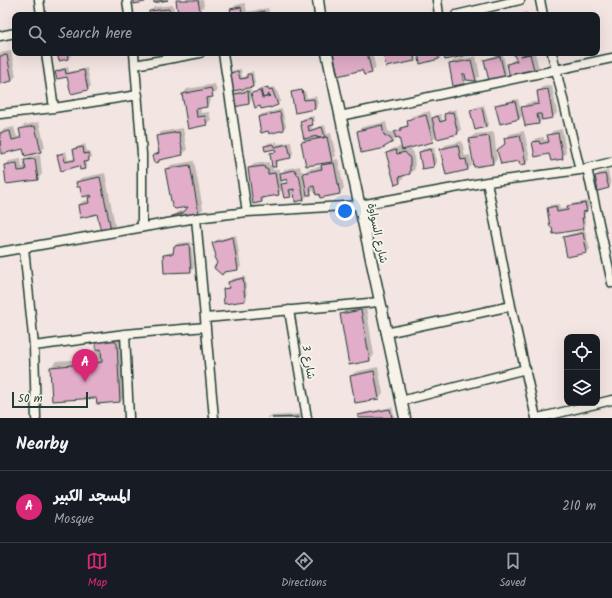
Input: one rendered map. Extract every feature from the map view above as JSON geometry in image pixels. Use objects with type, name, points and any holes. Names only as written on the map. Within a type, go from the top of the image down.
[{"type":"street","points":[[39,0],[41,12]]},
{"type":"street","points":[[127,0],[129,12]]},
{"type":"street","points":[[318,0],[320,12]]},
{"type":"street","points":[[437,0],[439,12]]},
{"type":"street","points":[[469,12],[520,0]]},
{"type":"street","points":[[540,0],[542,12]]},
{"type":"street","points":[[0,36],[12,34]]},
{"type":"street","points":[[46,56],[54,108]]},
{"type":"street","points":[[134,56],[142,154],[142,227]]},
{"type":"street","points":[[135,65],[184,56]]},
{"type":"street","points":[[223,56],[247,212]]},
{"type":"street","name":"شارع السواوة","points":[[327,56],[405,418]]},
{"type":"street","points":[[553,56],[612,283]]},
{"type":"street","points":[[340,116],[612,58]]},
{"type":"street","points":[[0,114],[54,108],[138,95]]},
{"type":"street","points":[[0,252],[196,218],[247,212],[360,205],[487,182],[583,169],[612,162]]},
{"type":"street","points":[[487,182],[511,306],[537,418],[612,400]]},
{"type":"street","points":[[196,218],[214,418]]},
{"type":"street","points":[[24,248],[34,346],[36,418]]},
{"type":"street","points":[[206,318],[380,302]]},
{"type":"street","points":[[386,333],[511,306]]},
{"type":"street","name":"شارع 3","points":[[289,310],[307,418]]},
{"type":"street","points":[[34,346],[125,334],[206,326]]},
{"type":"street","points":[[125,334],[129,418]]},
{"type":"street","points":[[402,401],[526,369]]},
{"type":"building","points":[[134,0],[145,0],[145,2],[134,4]]},
{"type":"building","points":[[154,0],[168,0],[154,3]]},
{"type":"building","points":[[176,0],[198,0],[200,11],[178,12]]},
{"type":"building","points":[[241,7],[242,12],[231,12],[230,9]]},
{"type":"building","points":[[169,9],[170,12],[149,12]]},
{"type":"building","points":[[7,55],[12,81],[0,84],[0,56]]},
{"type":"building","points":[[58,56],[68,56],[68,59],[59,61]]},
{"type":"building","points":[[334,56],[368,56],[372,73],[364,75],[362,70],[338,76]]},
{"type":"building","points":[[384,56],[414,56],[415,61],[386,67]]},
{"type":"building","points":[[419,56],[438,56],[439,59],[420,64]]},
{"type":"building","points":[[444,56],[464,56],[445,60]]},
{"type":"building","points":[[500,56],[505,77],[489,81],[484,60]]},
{"type":"building","points":[[514,56],[530,56],[535,74],[510,78],[507,64],[517,61]]},
{"type":"building","points":[[471,60],[476,81],[466,80],[465,74],[462,74],[464,84],[453,86],[449,64]]},
{"type":"building","points":[[65,69],[66,74],[84,70],[88,90],[71,94],[67,77],[57,79],[55,72]]},
{"type":"building","points":[[238,71],[240,79],[247,78],[247,74],[251,74],[253,87],[233,91],[230,73]]},
{"type":"building","points":[[268,87],[268,90],[272,89],[278,105],[270,108],[261,109],[260,106],[255,108],[251,93],[260,91],[263,98],[261,89]]},
{"type":"building","points":[[211,88],[213,97],[206,98],[207,107],[196,109],[197,117],[205,116],[207,125],[188,129],[182,94]]},
{"type":"building","points":[[548,89],[553,118],[542,120],[541,114],[537,114],[539,124],[525,126],[521,107],[539,104],[537,91]]},
{"type":"building","points":[[302,90],[304,100],[314,99],[315,109],[295,113],[291,92]]},
{"type":"building","points":[[248,91],[249,104],[234,107],[232,95]]},
{"type":"building","points":[[515,101],[519,119],[500,124],[495,105]]},
{"type":"building","points":[[482,108],[486,127],[475,130],[470,110]]},
{"type":"building","points":[[280,112],[284,130],[269,134],[268,131],[261,133],[258,117]]},
{"type":"building","points":[[453,112],[458,134],[437,139],[432,118],[438,116],[440,122],[446,120],[444,114]]},
{"type":"building","points":[[426,115],[433,142],[402,150],[399,137],[396,138],[394,132],[408,126],[407,120]]},
{"type":"building","points":[[311,118],[313,125],[308,126],[309,131],[322,127],[325,137],[317,138],[317,136],[304,139],[300,121]]},
{"type":"building","points":[[382,125],[384,135],[390,138],[393,142],[381,149],[361,153],[357,131]]},
{"type":"building","points":[[35,126],[41,152],[25,156],[23,149],[1,154],[0,133],[10,131],[12,140],[21,138],[19,129]]},
{"type":"building","points":[[179,132],[183,155],[159,160],[159,162],[154,163],[152,156],[159,153],[156,136]]},
{"type":"building","points":[[558,133],[563,159],[551,161],[549,154],[535,157],[532,142],[539,141],[540,144],[549,142],[547,135]]},
{"type":"building","points":[[520,135],[526,164],[520,165],[519,161],[501,164],[497,150],[505,144],[504,138]]},
{"type":"building","points":[[489,136],[493,164],[474,167],[469,139]]},
{"type":"building","points":[[327,137],[332,162],[306,166],[301,142]]},
{"type":"building","points":[[274,144],[275,147],[288,144],[291,158],[275,161],[276,167],[272,167],[270,153],[276,152],[275,149],[265,151],[264,146]]},
{"type":"building","points":[[458,145],[461,160],[466,159],[468,170],[446,175],[440,149]]},
{"type":"building","points":[[83,147],[84,154],[88,153],[89,161],[83,162],[85,169],[80,170],[79,166],[61,171],[57,155],[63,153],[65,162],[75,160],[73,149]]},
{"type":"building","points":[[431,149],[434,167],[422,169],[419,152]]},
{"type":"building","points":[[396,150],[397,154],[405,152],[410,158],[410,174],[399,177],[400,183],[395,185],[386,153]]},
{"type":"building","points":[[35,159],[38,180],[6,184],[4,165],[17,163],[18,171],[26,170],[24,160]]},
{"type":"building","points":[[334,163],[340,194],[320,198],[319,194],[316,195],[314,186],[310,187],[311,195],[307,195],[303,173],[322,169],[321,165]]},
{"type":"building","points":[[190,165],[199,215],[171,219],[172,216],[183,213],[188,207],[175,209],[172,206],[165,169]]},
{"type":"building","points":[[264,166],[265,169],[268,169],[268,174],[275,173],[279,195],[261,198],[262,202],[253,204],[248,168]]},
{"type":"building","points":[[295,170],[297,175],[299,175],[304,200],[295,202],[294,189],[289,190],[291,197],[284,198],[281,184],[288,183],[287,179],[281,181],[280,173]]},
{"type":"building","points":[[605,174],[609,188],[598,191],[595,176]]},
{"type":"building","points":[[100,177],[111,230],[101,232],[97,214],[80,218],[78,205],[89,203],[88,197],[92,197],[91,195],[82,197],[80,187],[77,187],[76,182]]},
{"type":"building","points":[[585,203],[587,211],[583,212],[584,218],[582,218],[584,229],[553,234],[552,227],[550,227],[547,208],[556,206],[557,212],[568,210],[567,206]]},
{"type":"building","points":[[583,233],[587,253],[567,257],[563,237]]},
{"type":"building","points":[[233,237],[238,270],[224,272],[222,275],[214,268],[217,263],[214,257],[216,256],[212,243]]},
{"type":"building","points":[[189,244],[191,272],[164,273],[163,255],[173,254],[174,246]]},
{"type":"building","points":[[243,278],[245,301],[224,304],[223,289],[229,288],[228,282]]},
{"type":"building","points":[[361,310],[370,361],[349,365],[340,314]]},
{"type":"building","points":[[113,339],[117,344],[120,402],[97,404],[96,398],[52,401],[50,367],[84,364],[84,356],[95,355],[96,363],[102,362],[101,349],[96,350],[96,340]]},
{"type":"building","points":[[374,371],[379,399],[355,403],[350,376]]},
{"type":"building","points":[[390,409],[392,418],[358,418],[358,415]]},
{"type":"building","points":[[299,417],[299,418],[272,418]]},
{"type":"place","name":"المسجد الكبير","points":[[85,382]]}]
